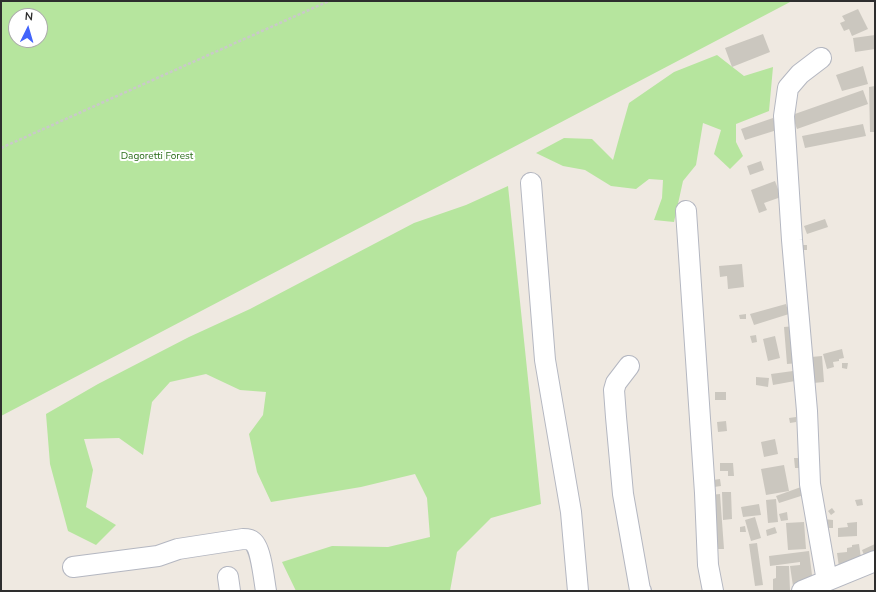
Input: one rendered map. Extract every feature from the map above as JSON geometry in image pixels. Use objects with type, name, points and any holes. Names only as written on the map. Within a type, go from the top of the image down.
[{"type":"street","points":[[821,58],[800,74],[788,88],[784,116],[792,240],[807,411],[810,484],[827,581]]},
{"type":"street","points":[[531,183],[545,360],[571,512],[578,591]]},
{"type":"street","points":[[686,211],[705,493],[708,565],[713,591]]},
{"type":"street","points":[[629,366],[616,384],[614,390],[623,494],[641,591]]},
{"type":"street","points":[[73,567],[158,556],[178,549],[242,539],[253,541],[256,545],[259,552],[266,591]]},
{"type":"street","points":[[802,591],[875,561]]},
{"type":"path","points":[[1,148],[329,1]]},
{"type":"green space","name":"Dagoretti Forest","points":[[1,1],[792,1],[1,416]]},
{"type":"green space","points":[[717,55],[744,76],[773,67],[769,111],[736,124],[736,142],[743,156],[730,169],[714,154],[721,130],[703,123],[696,165],[683,181],[674,222],[654,220],[662,198],[663,180],[649,179],[636,189],[611,186],[585,170],[563,166],[536,153],[564,138],[592,139],[613,160],[629,103],[674,72]]},
{"type":"green space","points":[[508,186],[541,504],[491,518],[457,552],[450,591],[296,591],[282,562],[332,546],[388,547],[430,537],[427,498],[415,474],[361,487],[271,502],[257,472],[249,434],[263,415],[266,392],[240,390],[206,374],[170,382],[152,402],[143,455],[119,438],[84,439],[93,470],[86,507],[116,525],[96,545],[68,531],[50,464],[46,414],[98,384],[189,337],[250,309],[414,223],[466,205]]},
{"type":"building","points":[[858,9],[868,29],[852,36],[849,29],[844,31],[840,23],[845,21],[842,16]]},
{"type":"building","points":[[763,34],[770,52],[732,67],[725,48]]},
{"type":"building","points":[[875,35],[875,49],[855,52],[853,38]]},
{"type":"building","points":[[863,66],[868,84],[842,91],[836,75]]},
{"type":"building","points":[[875,86],[875,132],[870,132],[869,87]]},
{"type":"building","points":[[863,90],[868,104],[797,129],[792,115]]},
{"type":"building","points":[[773,118],[777,130],[745,140],[741,129]]},
{"type":"building","points":[[863,124],[866,136],[805,148],[802,136]]},
{"type":"building","points":[[761,161],[764,170],[750,175],[747,166]]},
{"type":"building","points":[[775,181],[781,197],[764,203],[767,210],[759,213],[751,190]]},
{"type":"building","points":[[825,219],[828,227],[807,234],[804,226]]},
{"type":"building","points":[[803,245],[807,245],[807,250],[803,250]]},
{"type":"building","points":[[742,264],[744,287],[728,289],[727,276],[720,277],[719,266]]},
{"type":"building","points":[[786,304],[789,314],[754,325],[750,314]]},
{"type":"building","points":[[746,314],[746,319],[740,319],[739,315]]},
{"type":"building","points":[[796,326],[799,363],[787,364],[784,327]]},
{"type":"building","points":[[756,335],[757,342],[752,343],[750,336]]},
{"type":"building","points":[[775,336],[780,358],[768,361],[763,339]]},
{"type":"building","points":[[842,349],[844,358],[833,362],[834,367],[827,369],[823,354]]},
{"type":"building","points":[[822,356],[824,382],[813,383],[811,357]]},
{"type":"building","points":[[842,363],[848,363],[847,369],[842,368]]},
{"type":"building","points":[[793,371],[795,381],[773,385],[771,374]]},
{"type":"building","points":[[756,377],[769,378],[768,387],[756,385]]},
{"type":"building","points":[[715,392],[726,392],[726,400],[715,400]]},
{"type":"building","points":[[796,417],[796,422],[790,423],[789,418]]},
{"type":"building","points":[[726,421],[727,431],[718,432],[717,422]]},
{"type":"building","points":[[775,439],[778,454],[764,457],[761,442]]},
{"type":"building","points":[[794,458],[802,458],[803,468],[795,468]]},
{"type":"building","points":[[720,463],[733,463],[734,476],[728,476],[728,471],[720,471]]},
{"type":"building","points":[[784,465],[789,491],[766,495],[761,469]]},
{"type":"building","points":[[720,479],[721,486],[714,487],[713,480]]},
{"type":"building","points":[[801,487],[804,495],[779,503],[776,496]]},
{"type":"building","points":[[722,492],[731,492],[732,519],[723,520]]},
{"type":"building","points":[[720,494],[724,549],[714,549],[710,495]]},
{"type":"building","points":[[776,499],[778,522],[768,523],[766,500]]},
{"type":"building","points":[[862,499],[863,505],[857,506],[855,500]]},
{"type":"building","points":[[759,504],[761,515],[743,517],[741,507]]},
{"type":"building","points":[[832,508],[835,512],[831,515],[828,511]]},
{"type":"building","points":[[787,512],[788,520],[781,521],[779,514]]},
{"type":"building","points":[[755,517],[761,538],[751,541],[745,520]]},
{"type":"building","points":[[823,519],[833,520],[833,528],[822,528]]},
{"type":"building","points":[[804,522],[806,549],[788,550],[786,523]]},
{"type":"building","points":[[857,522],[857,536],[838,537],[838,528],[848,527],[847,523]]},
{"type":"building","points":[[745,526],[746,532],[740,532],[740,527]]},
{"type":"building","points":[[775,527],[777,533],[767,536],[766,530]]},
{"type":"building","points":[[757,543],[763,585],[755,586],[749,544]]},
{"type":"building","points":[[859,544],[862,565],[839,567],[837,553],[847,552],[847,548],[852,547],[852,545]]},
{"type":"building","points":[[875,544],[875,556],[866,560],[862,550]]},
{"type":"building","points":[[809,551],[813,583],[793,586],[790,566],[800,565],[800,562],[770,566],[769,556]]},
{"type":"building","points":[[776,566],[789,566],[790,590],[773,590],[773,579],[776,578]]}]
